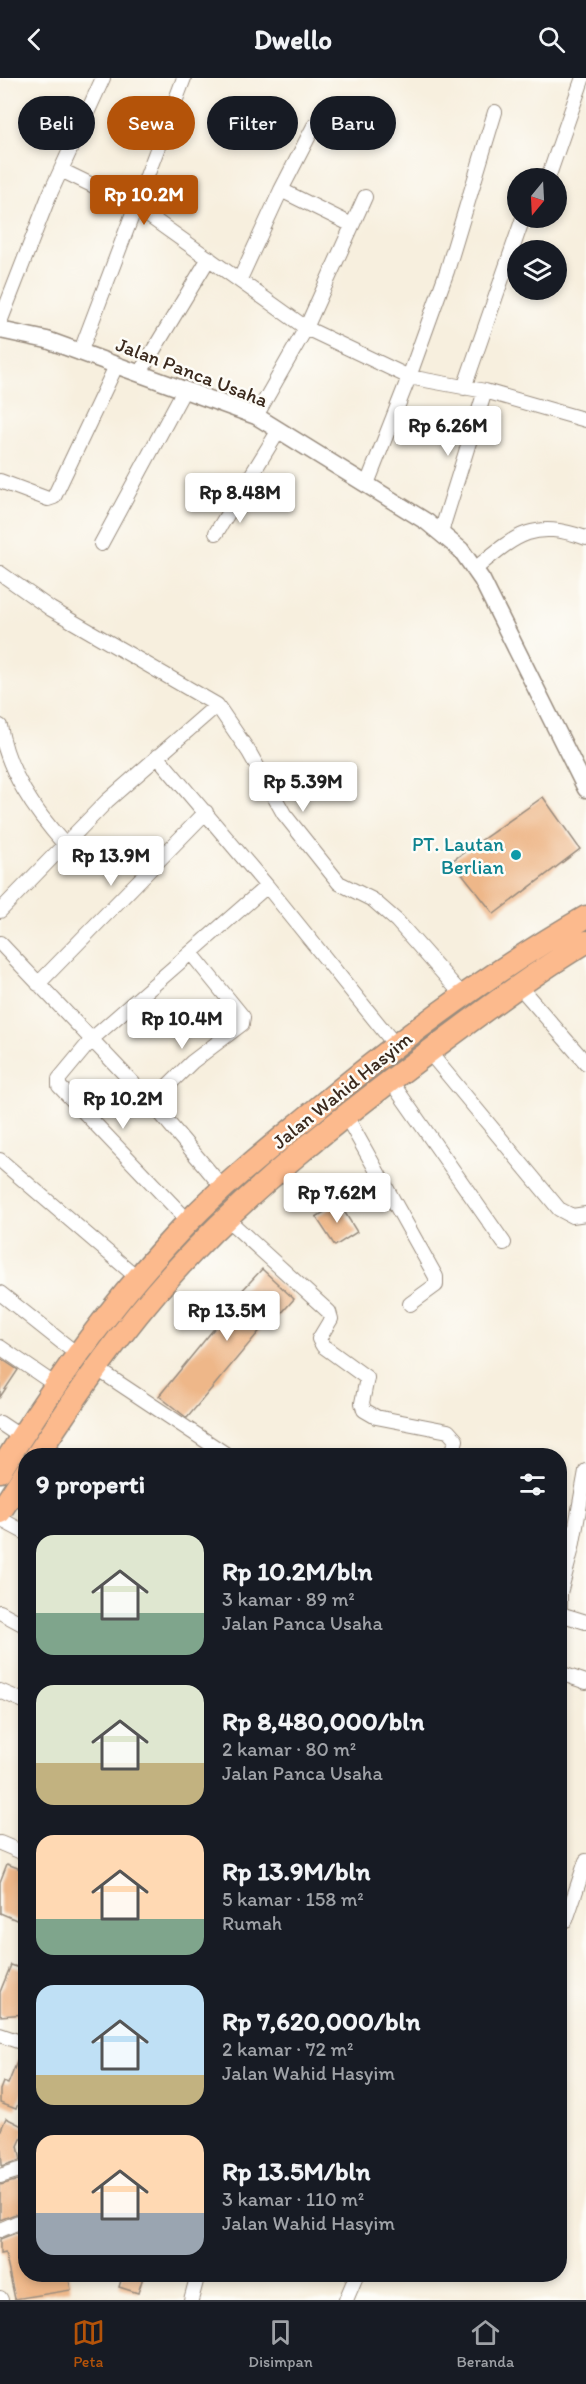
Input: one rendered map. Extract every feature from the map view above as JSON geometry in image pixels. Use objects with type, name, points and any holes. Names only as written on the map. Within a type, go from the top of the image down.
[{"type":"highway","name":"Jalan Wahid Hasyim","points":[[41,1448],[87,1362],[139,1279],[189,1222],[254,1161],[396,1046],[526,952],[586,917]]},
{"type":"highway","name":"Jalan Wahid Hasyim","points":[[20,1448],[21,1437],[57,1386],[87,1362],[268,1178],[345,1114],[518,985],[585,943]]},
{"type":"highway","name":"Jalan Wahid Hasyim","points":[[0,1512],[17,1479]]},
{"type":"street","points":[[0,322],[49,196],[63,171],[103,78]]},
{"type":"street","points":[[80,353],[184,78]]},
{"type":"street","points":[[551,168],[582,80]]},
{"type":"street","points":[[368,484],[447,271],[495,112]]},
{"type":"street","points":[[240,279],[281,189],[310,134]]},
{"type":"street","points":[[63,171],[135,206],[306,328],[409,377],[485,391],[586,420]]},
{"type":"street","points":[[281,189],[352,225]]},
{"type":"street","points":[[256,416],[306,328],[365,197]]},
{"type":"street","points":[[464,388],[520,228]]},
{"type":"street","points":[[138,374],[209,258]]},
{"type":"street","name":"Jalan Panca Usaha","points":[[0,330],[47,340],[256,416],[368,484],[441,532],[475,568],[586,789]]},
{"type":"street","points":[[0,481],[48,499],[54,497],[116,366]]},
{"type":"street","points":[[101,544],[184,390]]},
{"type":"street","points":[[441,532],[485,391]]},
{"type":"street","points":[[216,533],[279,430]]},
{"type":"street","points":[[475,568],[515,539],[539,530],[557,529],[586,538]]},
{"type":"street","points":[[0,573],[51,609],[217,705],[249,752],[284,814],[339,883],[373,900],[397,921],[464,997]]},
{"type":"street","points":[[0,911],[107,801],[217,705]]},
{"type":"street","points":[[0,726],[13,774],[40,814],[65,845]]},
{"type":"street","points":[[157,756],[267,886],[396,1046]]},
{"type":"street","points":[[38,984],[206,812]]},
{"type":"street","points":[[189,1222],[59,1086],[60,1075],[93,1038],[267,886]]},
{"type":"street","points":[[0,943],[93,1038],[151,1102],[224,1189]]},
{"type":"street","points":[[151,1102],[192,1062],[242,1023],[243,1017],[192,953]]},
{"type":"street","points":[[518,985],[586,1063]]},
{"type":"street","points":[[429,1052],[559,1209],[572,1216],[586,1214]]},
{"type":"street","points":[[390,1080],[504,1243]]},
{"type":"street","points":[[345,1114],[436,1277],[434,1287],[410,1304]]},
{"type":"street","points":[[0,1160],[139,1279]]},
{"type":"street","points":[[227,1219],[329,1312],[331,1319],[319,1339],[323,1346],[367,1378],[362,1403],[364,1410],[376,1417],[448,1431],[456,1440],[454,1448]]},
{"type":"street","points":[[0,1293],[87,1362],[216,1448]]},
{"type":"street","points":[[0,1347],[57,1386]]},
{"type":"street","points":[[0,1424],[21,1437]]},
{"type":"street","points":[[567,1566],[586,1471]]},
{"type":"street","points":[[0,1519],[18,1529]]},
{"type":"street","points":[[0,1612],[18,1622]]},
{"type":"street","points":[[567,1615],[586,1622]]},
{"type":"street","points":[[567,1675],[586,1682]]},
{"type":"street","points":[[0,1691],[18,1699]]},
{"type":"street","points":[[0,1843],[18,1851]]},
{"type":"street","points":[[567,1917],[586,1864]]},
{"type":"street","points":[[0,2035],[18,2041]]},
{"type":"street","points":[[0,2176],[18,2170]]},
{"type":"street","points":[[0,2230],[18,2222]]},
{"type":"street","points":[[191,2300],[196,2282]]},
{"type":"street","points":[[346,2300],[354,2282]]},
{"type":"building","name":"PT. Lautan Berlian","points":[[543,797],[580,849],[494,914],[452,861]]},
{"type":"building","points":[[339,1203],[357,1232],[335,1246],[316,1217]]},
{"type":"building","points":[[262,1269],[294,1299],[271,1325],[267,1322],[187,1418],[159,1396],[240,1297],[238,1295]]},
{"type":"building","points":[[0,1358],[18,1370],[0,1397]]},
{"type":"building","points":[[7,1864],[18,1868],[18,1921],[0,1913],[0,1882]]},
{"type":"building","points":[[11,1965],[18,1967],[18,2015],[0,2016],[0,1992]]},
{"type":"building","points":[[18,2059],[16,2109],[0,2103],[0,2090],[3,2082],[8,2084]]},
{"type":"building","points":[[6,2118],[18,2124],[18,2161],[2,2166],[0,2132]]},
{"type":"building","points":[[18,2180],[18,2213],[0,2220],[0,2185]]},
{"type":"building","points":[[18,2232],[18,2282],[70,2282],[71,2290],[15,2299],[5,2253],[0,2254],[0,2239]]},
{"type":"building","points":[[121,2282],[141,2282],[138,2293],[119,2287]]},
{"type":"place","name":"PT. Lautan Berlian","points":[[516,855]]}]
